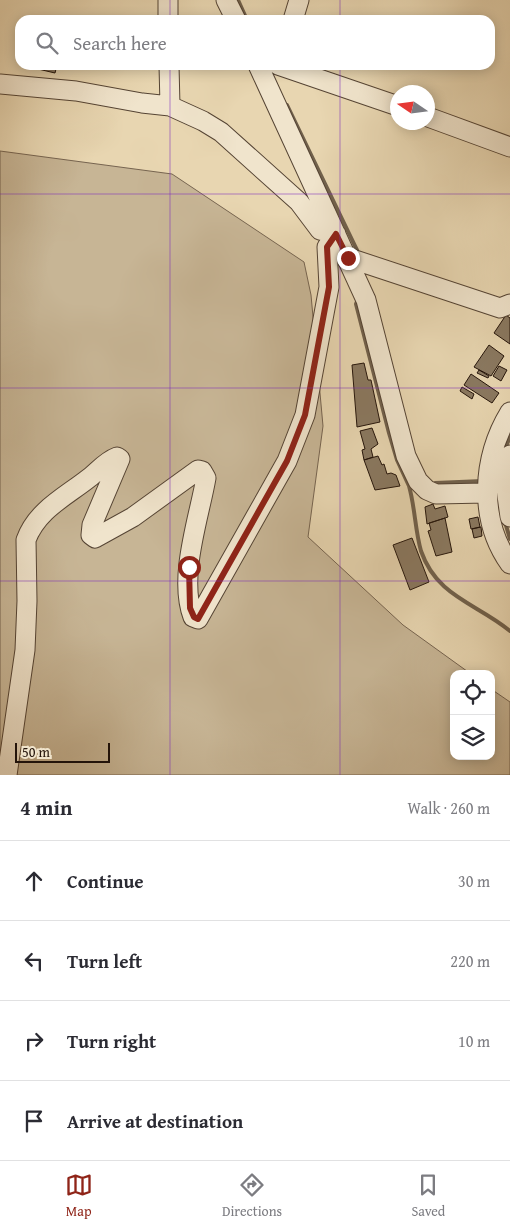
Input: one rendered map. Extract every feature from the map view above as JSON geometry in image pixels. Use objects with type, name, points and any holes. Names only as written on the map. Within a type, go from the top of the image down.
[{"type":"street","points":[[168,0],[168,15]]},
{"type":"street","points":[[226,0],[234,15]]},
{"type":"street","points":[[294,15],[299,0]]},
{"type":"street","points":[[169,70],[170,106]]},
{"type":"street","points":[[270,70],[336,234],[366,300],[406,456],[418,481],[427,490],[436,494],[487,485]]},
{"type":"street","points":[[279,70],[390,104]]},
{"type":"street","points":[[0,84],[76,90],[142,104],[170,106],[203,121],[221,132],[299,202],[320,230],[336,234]]},
{"type":"street","points":[[435,120],[510,147]]},
{"type":"street","points":[[7,775],[25,650],[28,601],[26,540],[29,531],[40,515],[56,501],[117,457],[120,459],[92,525],[91,535],[95,538],[133,517],[198,470],[202,471],[206,478],[194,527],[189,567],[190,608],[194,617],[198,619],[287,461],[305,415],[329,287],[327,247],[336,234]]},
{"type":"street","points":[[348,258],[500,308],[510,304]]},
{"type":"street","points":[[510,412],[493,450],[487,485],[492,527],[498,544],[510,564]]},
{"type":"street","points":[[510,456],[505,481],[510,517]]},
{"type":"shaded area","points":[[0,151],[172,174],[304,262],[311,295],[323,426],[308,537],[403,625],[465,670],[450,670],[450,760],[495,760],[495,692],[510,702],[510,775],[0,775]]},
{"type":"building","points":[[42,70],[56,70],[55,73]]},
{"type":"building","points":[[506,315],[510,318],[510,344],[494,333]]},
{"type":"building","points":[[489,345],[504,356],[491,376],[474,367]]},
{"type":"building","points":[[364,363],[368,380],[371,380],[380,422],[357,427],[352,365]]},
{"type":"building","points":[[499,366],[507,370],[501,381],[493,376]]},
{"type":"building","points":[[479,370],[489,376],[488,378],[477,373]]},
{"type":"building","points":[[471,374],[499,393],[492,403],[464,385]]},
{"type":"building","points":[[462,387],[474,394],[472,399],[460,391]]},
{"type":"building","points":[[372,428],[378,444],[371,449],[373,457],[364,460],[362,450],[365,449],[360,431]]},
{"type":"building","points":[[378,456],[382,465],[384,464],[387,474],[396,475],[400,486],[375,490],[364,460]]},
{"type":"building","points":[[433,504],[435,509],[445,506],[448,517],[427,524],[425,507]]},
{"type":"building","points":[[478,517],[480,527],[471,529],[469,519]]},
{"type":"building","points":[[445,518],[452,552],[436,556],[428,531],[431,530],[429,523]]},
{"type":"building","points":[[481,527],[482,536],[474,538],[472,529]]},
{"type":"building","points":[[412,538],[429,582],[410,590],[393,545]]},
{"type":"waterway","points":[[238,0],[245,15]]},
{"type":"waterway","points":[[287,105],[357,250]]},
{"type":"waterway","points":[[358,299],[356,304],[389,433],[397,460],[409,486],[413,485]]},
{"type":"waterway","points":[[504,451],[510,437]]},
{"type":"waterway","points":[[435,483],[483,481]]},
{"type":"waterway","points":[[409,486],[421,551],[437,579],[459,598],[510,631]]},
{"type":"waterway","points":[[505,522],[510,539]]},
{"type":"route","points":[[189,567],[190,608],[194,617],[198,619],[209,603],[287,461],[305,415],[329,287],[327,247],[336,234],[348,258]]}]
